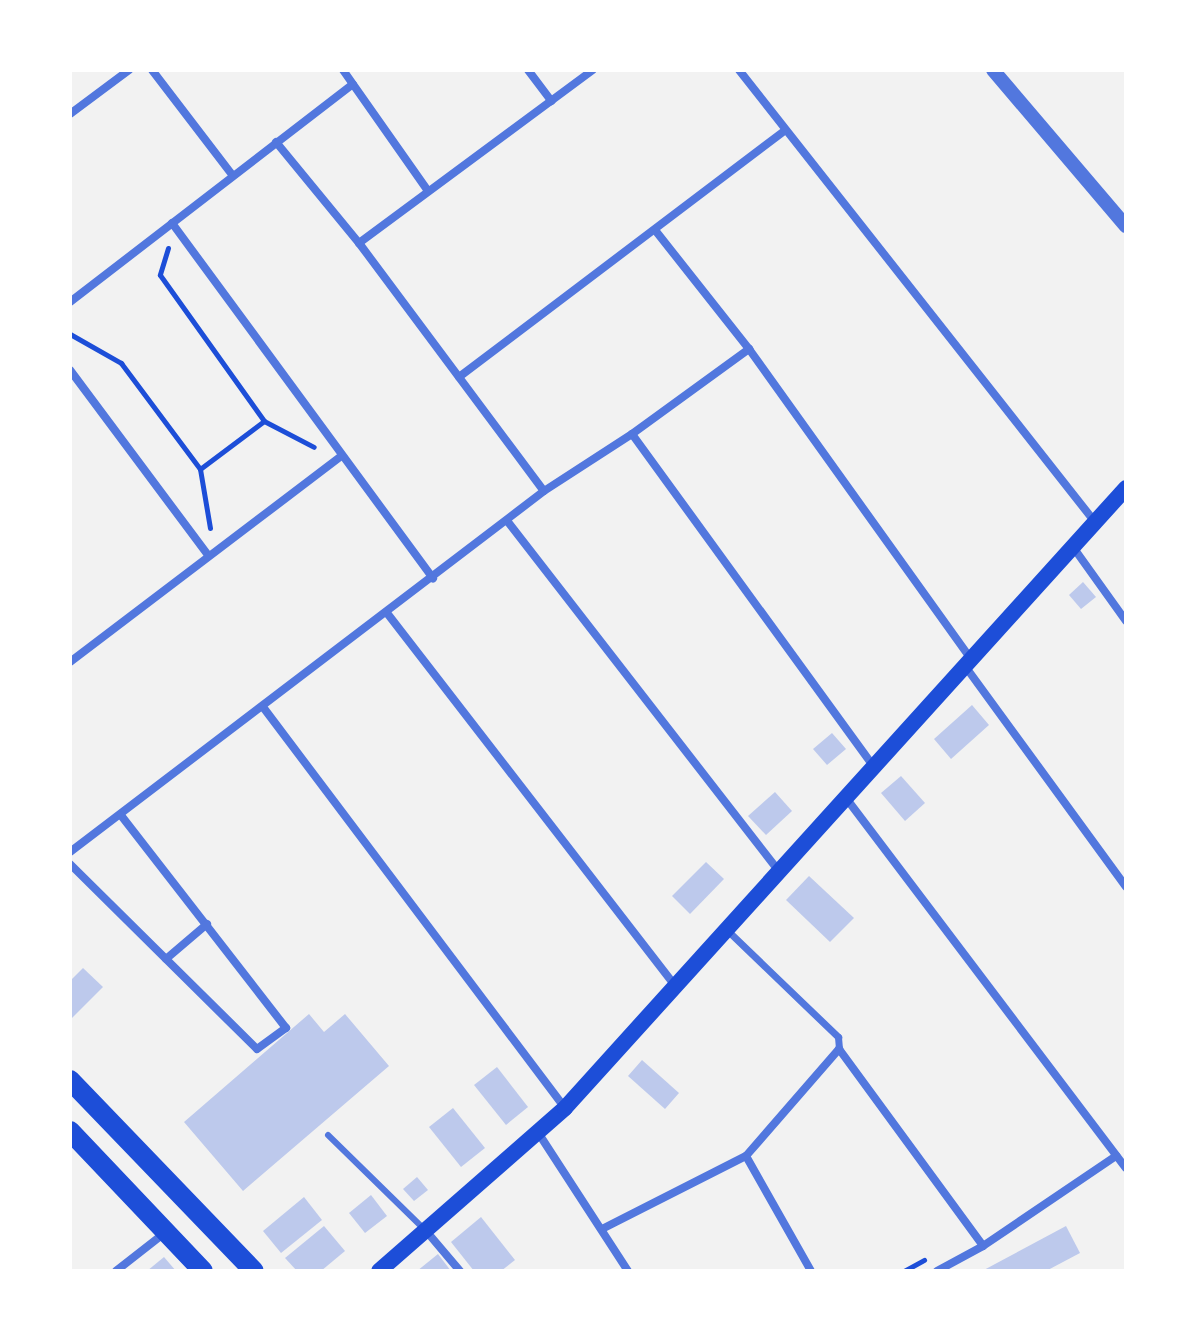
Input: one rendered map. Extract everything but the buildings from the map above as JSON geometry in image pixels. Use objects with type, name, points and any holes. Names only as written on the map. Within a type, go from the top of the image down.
[{"type":"main road","points":[[379,1271],[539,1134],[565,1108],[1126,488]]},
{"type":"main road","points":[[70,1080],[254,1271]]},
{"type":"main road","points":[[70,1131],[203,1271]]},
{"type":"street","points":[[70,114],[129,70]]},
{"type":"street","points":[[152,70],[233,176]]},
{"type":"street","points":[[343,70],[428,191]]},
{"type":"street","points":[[528,70],[551,101]]},
{"type":"street","points":[[359,243],[593,70]]},
{"type":"street","points":[[739,70],[1095,522]]},
{"type":"street","points":[[993,70],[1126,226]]},
{"type":"street","points":[[70,302],[353,84]]},
{"type":"street","points":[[459,377],[784,131]]},
{"type":"street","points":[[276,142],[359,243],[544,491]]},
{"type":"street","points":[[172,223],[433,578]]},
{"type":"street","points":[[655,230],[749,349],[1126,887]]},
{"type":"street","points":[[70,852],[508,522],[544,491],[632,434],[749,349]]},
{"type":"street","points":[[70,370],[208,555]]},
{"type":"street","points":[[632,434],[873,766]]},
{"type":"street","points":[[70,662],[341,456]]},
{"type":"street","points":[[508,522],[779,872]]},
{"type":"street","points":[[1072,546],[1126,621]]},
{"type":"street","points":[[387,613],[676,987]]},
{"type":"street","points":[[263,707],[565,1108]]},
{"type":"street","points":[[846,798],[1126,1168]]},
{"type":"street","points":[[70,864],[261,1049],[286,1028],[286,1023],[121,815]]},
{"type":"street","points":[[166,959],[207,924]]},
{"type":"street","points":[[728,931],[838,1037],[839,1049],[983,1246]]},
{"type":"street","points":[[602,1229],[746,1156],[839,1049]]},
{"type":"street","points":[[539,1134],[628,1271]]},
{"type":"street","points":[[746,1156],[811,1271]]},
{"type":"street","points":[[937,1271],[983,1246],[1116,1156]]},
{"type":"street","points":[[116,1271],[166,1232]]},
{"type":"street","points":[[427,1232],[460,1271]]},
{"type":"lane","points":[[328,1135],[427,1232]]},
{"type":"path","points":[[169,244],[160,275],[264,421],[322,452]]},
{"type":"path","points":[[70,334],[121,363],[200,469],[211,533]]},
{"type":"path","points":[[200,469],[264,421]]}]
